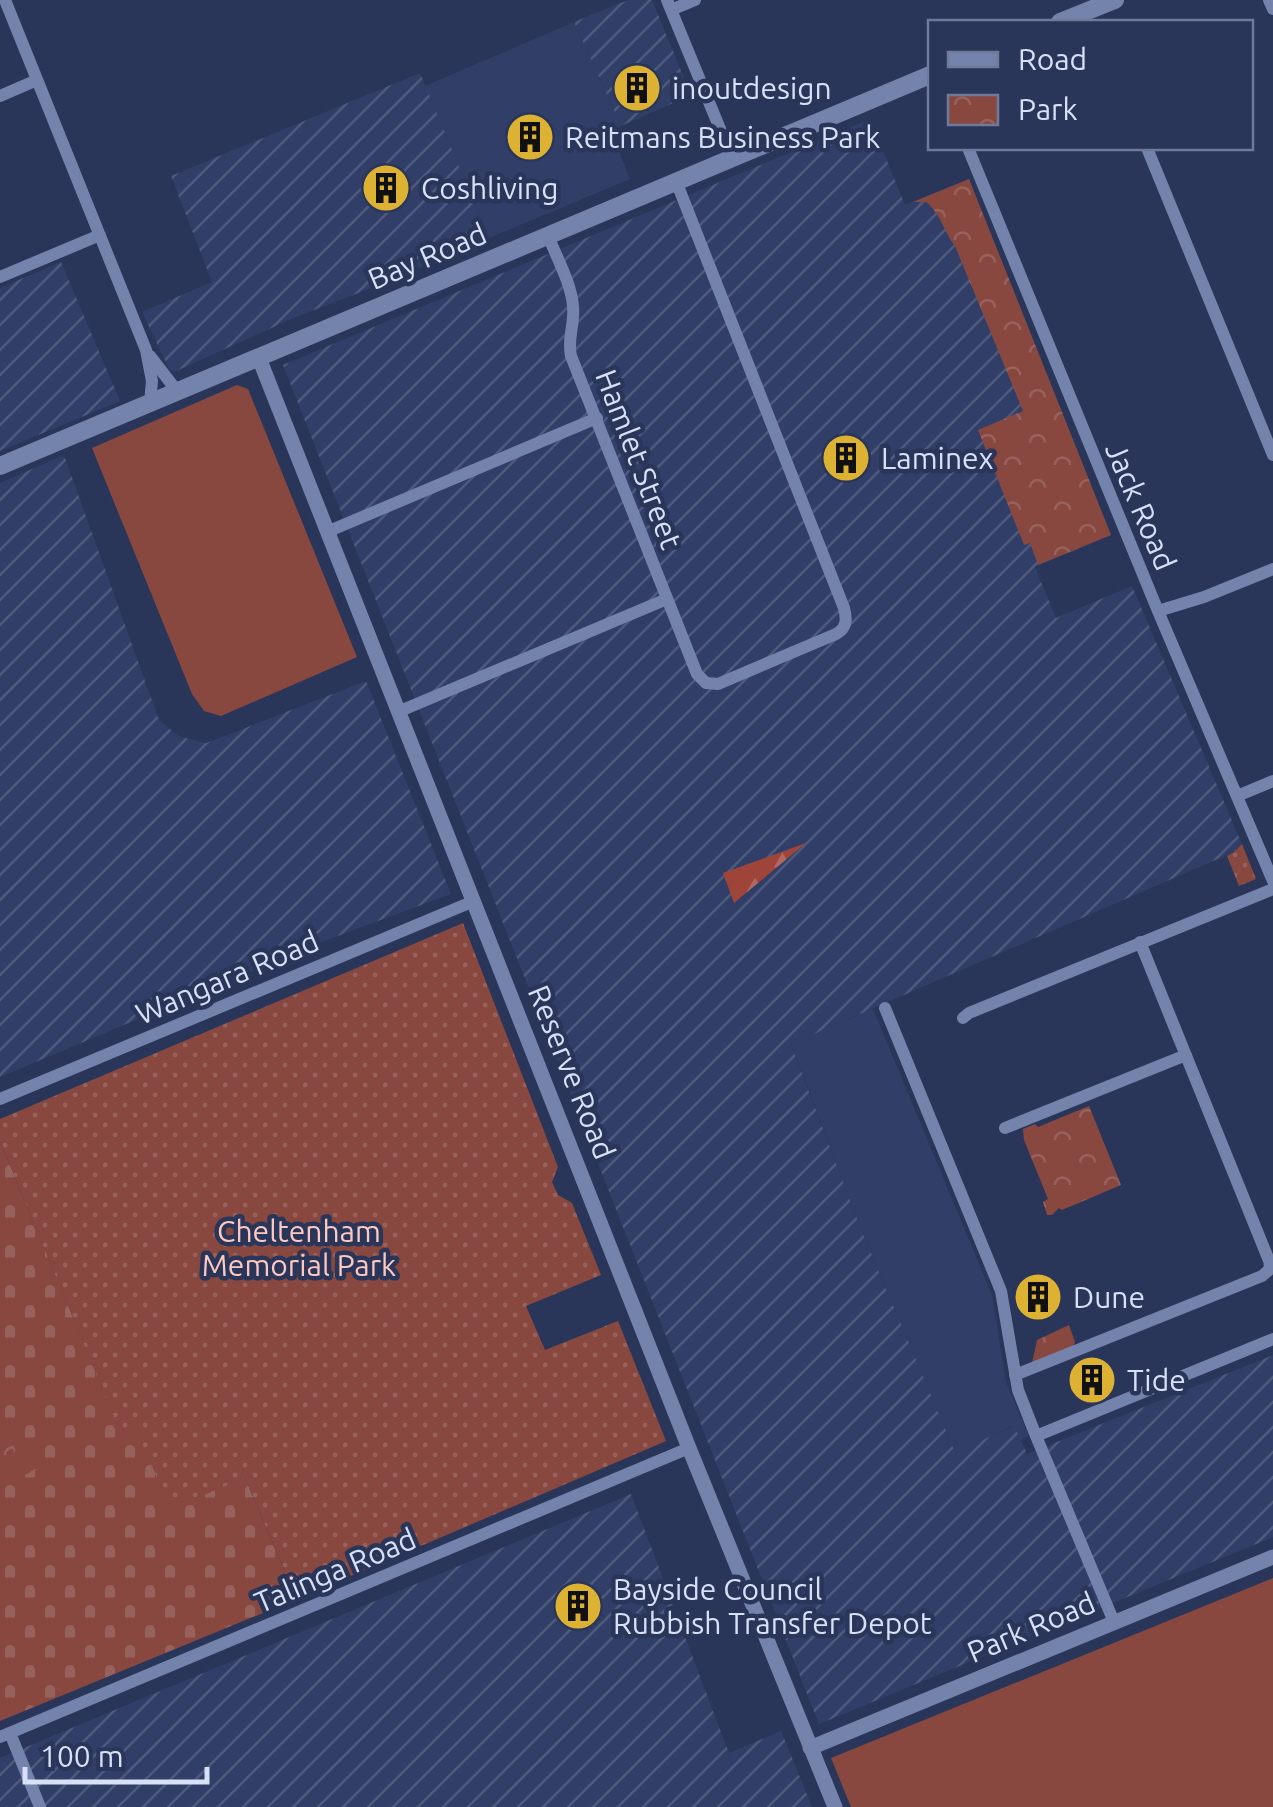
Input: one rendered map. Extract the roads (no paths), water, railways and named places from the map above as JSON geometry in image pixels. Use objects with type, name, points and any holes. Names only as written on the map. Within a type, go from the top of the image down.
[{"type":"main road","points":[[1095,16],[1115,0]]},
{"type":"main road","name":"Bay Road","points":[[0,466],[928,76]]},
{"type":"street","points":[[6,0],[146,350],[152,374],[150,402]]},
{"type":"street","points":[[695,0],[669,5],[732,158]]},
{"type":"street","points":[[1269,0],[1273,9]]},
{"type":"street","points":[[0,96],[37,80]]},
{"type":"street","name":"Jack Road","points":[[969,150],[1273,885]]},
{"type":"street","points":[[1148,150],[1273,455]]},
{"type":"street","name":"Hamlet Street","points":[[548,235],[572,301],[570,350],[699,677],[706,683],[718,684],[836,634],[845,624],[844,608],[676,181]]},
{"type":"street","points":[[0,277],[100,236]]},
{"type":"street","points":[[146,350],[177,391]]},
{"type":"street","name":"Reserve Road","points":[[258,358],[834,1807]]},
{"type":"street","points":[[328,530],[596,418]]},
{"type":"street","points":[[1160,615],[1273,569]]},
{"type":"street","points":[[400,711],[668,599]]},
{"type":"street","points":[[1237,796],[1273,781]]},
{"type":"street","points":[[963,1018],[1273,885]]},
{"type":"street","name":"Wangara Road","points":[[0,1100],[474,901]]},
{"type":"street","points":[[1015,1375],[1269,1270],[1269,1261],[1140,942]]},
{"type":"street","points":[[885,1008],[1001,1292],[1021,1399],[1114,1622]]},
{"type":"street","points":[[1005,1128],[1186,1055]]},
{"type":"street","points":[[1036,1436],[1273,1339]]},
{"type":"street","name":"Talinga Road","points":[[5,1735],[690,1448]]},
{"type":"street","name":"Park Road","points":[[810,1748],[1273,1557]]},
{"type":"street","points":[[5,1735],[40,1807]]},
{"type":"place","name":"inoutdesign","points":[[637,88]]},
{"type":"place","name":"Reitmans Business Park","points":[[530,137]]},
{"type":"place","name":"Coshliving","points":[[386,188]]},
{"type":"place","name":"Laminex","points":[[846,458]]},
{"type":"place","name":"Dune","points":[[1038,1297]]},
{"type":"place","name":"Tide","points":[[1092,1380]]},
{"type":"place","name":"Bayside Council Rubbish Transfer Depot","points":[[578,1606]]},
{"type":"park label","name":"Cheltenham Memorial Park","points":[[299,1248]]}]
